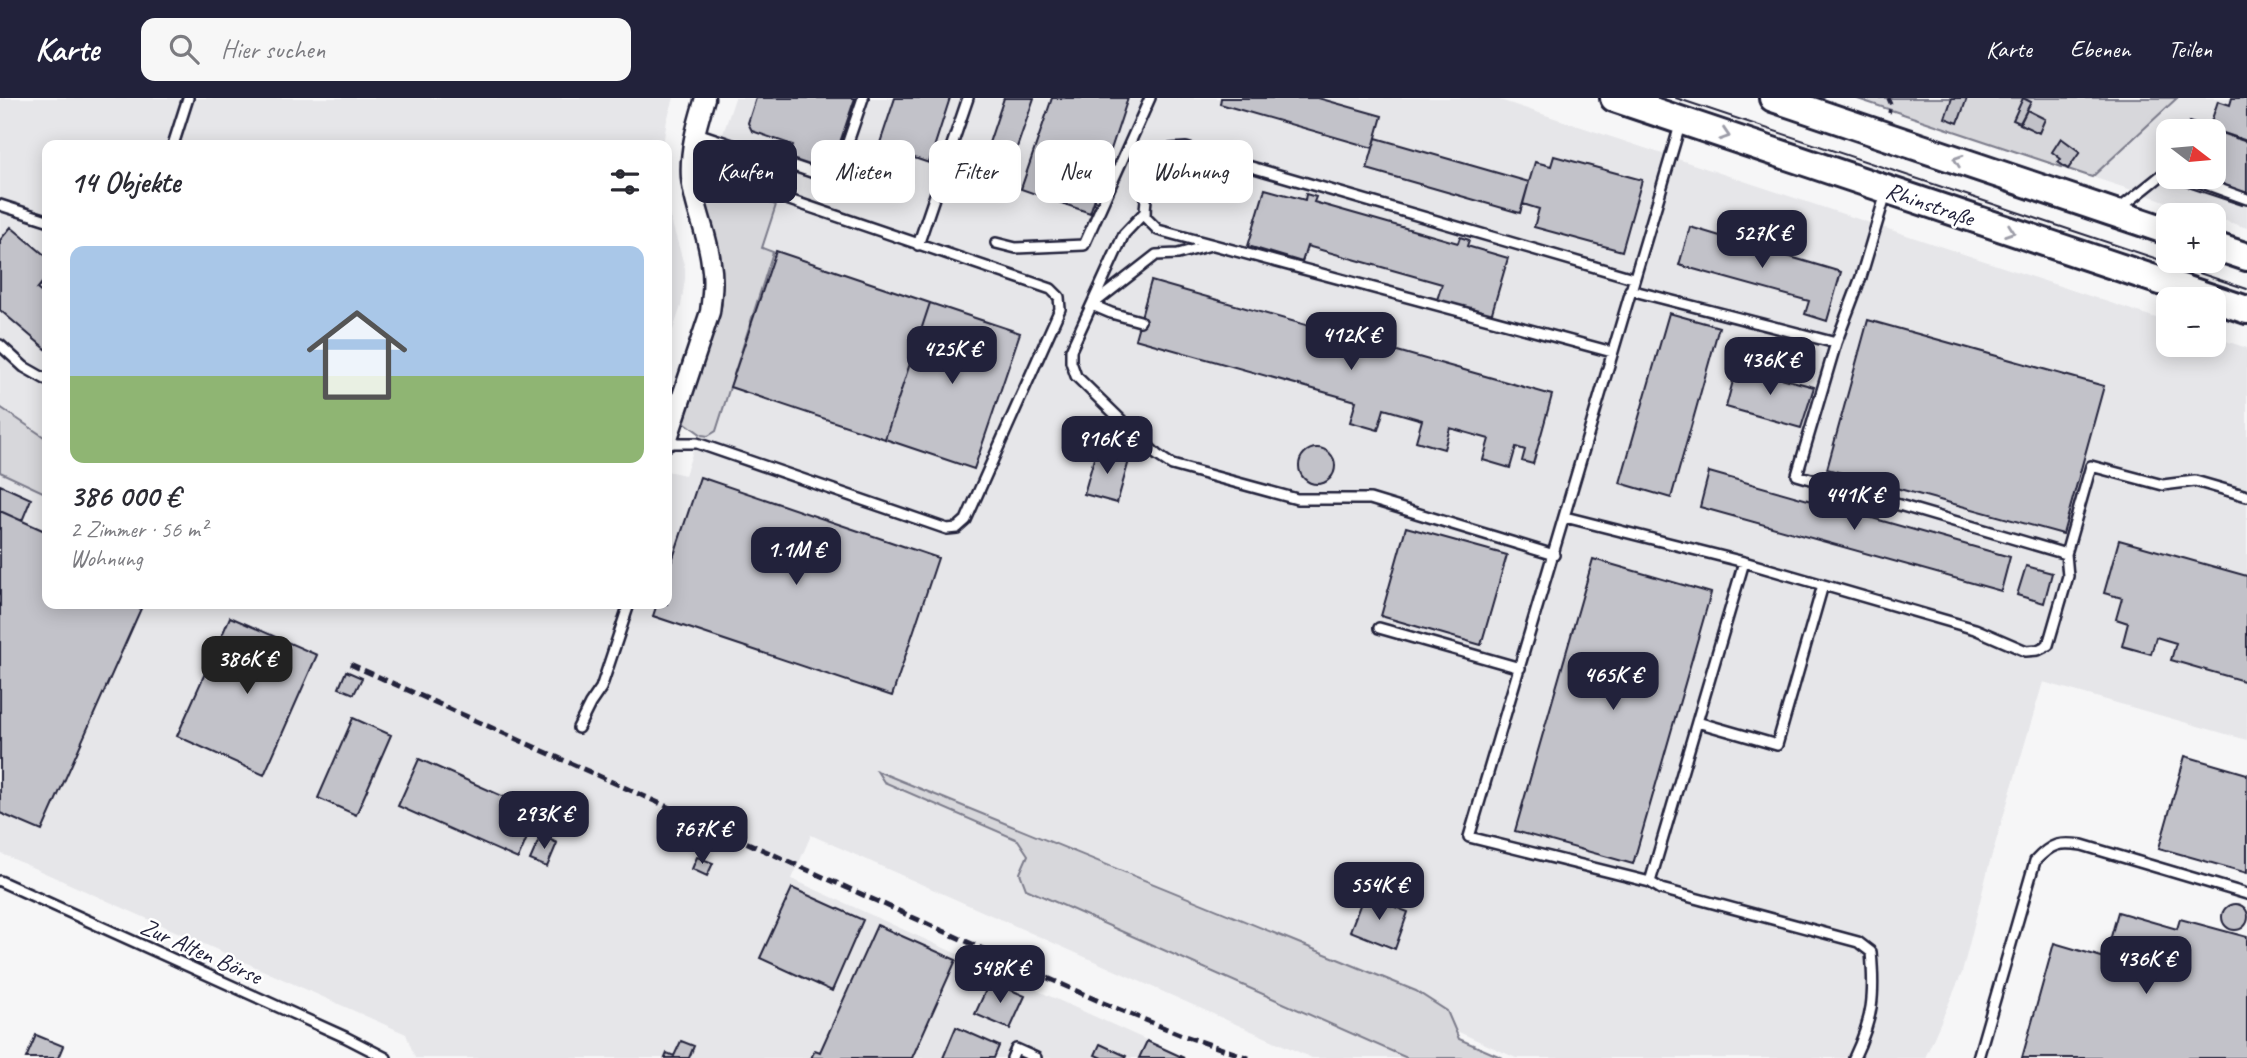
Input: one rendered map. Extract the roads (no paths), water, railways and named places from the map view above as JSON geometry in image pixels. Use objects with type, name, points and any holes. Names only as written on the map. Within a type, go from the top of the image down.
[{"type":"main road","name":"Rhinstraße","points":[[1614,98],[2247,310]]},
{"type":"main road","name":"Rhinstraße","points":[[1773,98],[2156,227]]},
{"type":"main road","points":[[2226,250],[2247,257]]},
{"type":"street","points":[[672,427],[710,312],[713,292],[711,261],[692,180],[691,156],[694,132],[705,98]]},
{"type":"lane","points":[[175,140],[188,98]]},
{"type":"lane","points":[[694,132],[835,180],[863,98]]},
{"type":"lane","points":[[918,244],[968,98]]},
{"type":"lane","points":[[996,243],[1016,248],[1084,244],[1150,98]]},
{"type":"lane","points":[[1681,120],[1469,837],[1650,883],[1858,942],[1871,952],[1874,985],[1867,1030],[1854,1058]]},
{"type":"lane","points":[[1612,352],[1158,230],[1145,217],[1144,198],[1154,168],[1170,149],[1186,148],[1633,278]]},
{"type":"lane","points":[[672,442],[697,443],[947,529],[957,528],[966,520],[1060,309],[1059,297],[1051,289],[722,177],[692,180]]},
{"type":"lane","points":[[2115,213],[2156,180]]},
{"type":"lane","points":[[1887,189],[1861,278],[1836,344],[1797,475],[2066,554]]},
{"type":"lane","points":[[2219,189],[2247,199]]},
{"type":"lane","points":[[0,205],[42,218]]},
{"type":"lane","points":[[1145,212],[1124,234],[1071,350],[1071,362],[1076,376],[1157,456],[1172,464],[1297,499],[1370,499],[1554,555]]},
{"type":"lane","points":[[1091,305],[1156,255],[1178,254],[1212,244]]},
{"type":"lane","points":[[1630,290],[1836,344]]},
{"type":"lane","points":[[1091,305],[1140,321]]},
{"type":"lane","points":[[0,345],[24,367],[42,377]]},
{"type":"lane","points":[[1565,517],[1744,562],[1975,629],[2026,651],[2038,650],[2048,645],[2068,576],[2066,554],[2091,466],[2163,485],[2195,481],[2247,496]]},
{"type":"lane","points":[[1650,883],[1744,562]]},
{"type":"lane","points":[[1697,722],[1777,745],[1823,585]]},
{"type":"lane","points":[[578,728],[601,688],[627,609]]},
{"type":"lane","points":[[1379,628],[1520,668]]},
{"type":"lane","points":[[1979,1058],[2035,861],[2049,847],[2064,843],[2082,845],[2247,894]]},
{"type":"lane","name":"Zur Alten Börse","points":[[0,881],[386,1058]]},
{"type":"lane","points":[[1012,1058],[1016,1049],[1036,1058]]},
{"type":"tram line","points":[[1676,98],[2247,289]]},
{"type":"railway","points":[[350,664],[1101,1002],[1182,1035],[1249,1058]]}]
